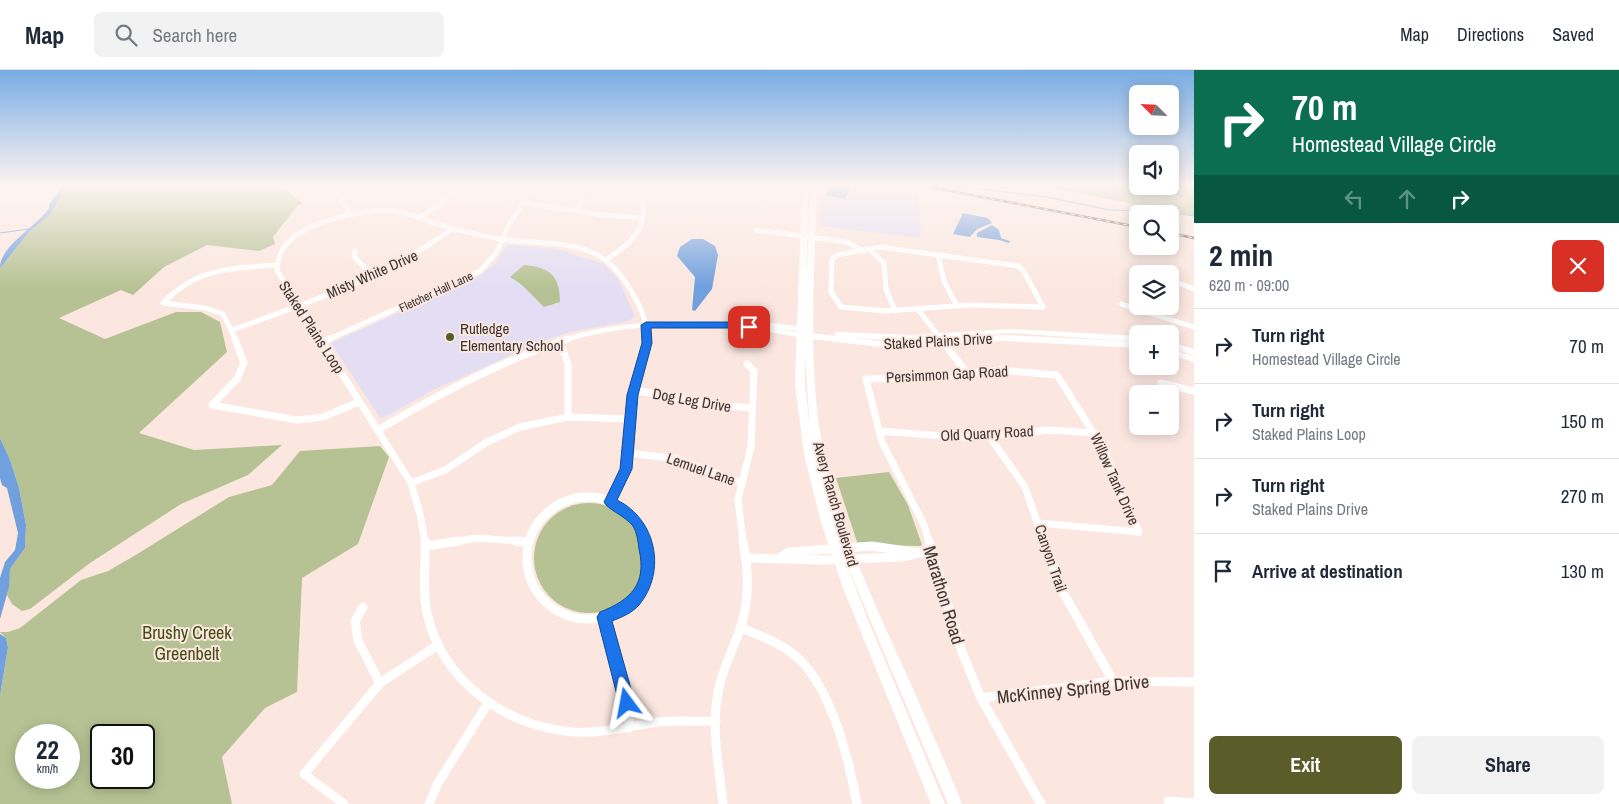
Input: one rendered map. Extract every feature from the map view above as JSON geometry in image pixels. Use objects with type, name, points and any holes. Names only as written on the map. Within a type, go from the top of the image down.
[{"type":"main road","name":"Avery Ranch Boulevard","points":[[807,219],[808,238]]},
{"type":"main road","name":"Avery Ranch Boulevard","points":[[810,219],[805,333],[816,439],[824,476],[842,554],[938,804]]},
{"type":"main road","name":"Avery Ranch Boulevard","points":[[842,554],[955,804]]},
{"type":"street","name":"Staked Plains Loop","points":[[333,219],[312,226],[297,235],[281,252],[277,266],[278,275],[323,342],[411,483],[420,510],[426,546],[425,606],[438,645],[458,676],[488,703],[526,722],[548,729],[594,732],[672,721],[716,722]]},
{"type":"street","name":"Staked Plains Loop","points":[[421,219],[450,230],[504,240],[571,246],[606,260],[623,276],[646,325],[647,343],[633,390],[629,453],[626,469],[610,502]]},
{"type":"street","name":"Fletcher Hall Lane","points":[[323,342],[480,271],[493,260],[513,219]]},
{"type":"street","points":[[606,260],[631,241],[640,229],[643,219]]},
{"type":"street","name":"Misty White Drive","points":[[232,330],[372,276],[408,260],[450,230]]},
{"type":"street","points":[[756,232],[808,238],[845,245],[859,251]]},
{"type":"street","points":[[880,247],[1018,266],[1023,270],[1043,305],[1038,308],[957,306],[919,311],[845,309],[839,305],[833,296],[832,259],[837,255],[869,249],[880,247]]},
{"type":"street","points":[[869,249],[884,263],[886,289],[895,311]]},
{"type":"street","points":[[355,251],[354,256],[372,276]]},
{"type":"street","points":[[938,254],[944,281],[957,306]]},
{"type":"street","points":[[277,266],[204,273],[179,286],[164,303],[218,311],[226,318],[232,330],[242,356],[242,371],[233,384],[212,405],[297,420],[323,417],[359,402]]},
{"type":"street","points":[[1179,283],[1194,289]]},
{"type":"street","points":[[1121,304],[1194,327]]},
{"type":"street","points":[[919,311],[967,374]]},
{"type":"street","name":"Staked Plains Drive","points":[[378,430],[448,388],[559,341],[603,330],[646,325],[741,325],[888,345],[1011,331],[1129,338]]},
{"type":"street","name":"Staked Plains Drive","points":[[941,339],[1005,338],[1129,345]]},
{"type":"street","points":[[559,341],[568,363],[568,418]]},
{"type":"street","points":[[1179,348],[1194,352]]},
{"type":"street","points":[[1179,355],[1194,359]]},
{"type":"street","points":[[723,804],[716,722],[718,692],[722,677],[742,628],[748,592],[747,558],[738,505],[751,447],[751,408],[754,371],[747,364]]},
{"type":"street","name":"Persimmon Gap Road","points":[[866,379],[1008,370],[1057,375]]},
{"type":"street","name":"Willow Tank Drive","points":[[1038,523],[1139,532],[1122,498],[1106,453],[1057,375]]},
{"type":"street","name":"Marathon Road","points":[[866,379],[888,457],[924,525],[962,652],[981,698],[1041,804]]},
{"type":"street","points":[[1160,383],[1194,391]]},
{"type":"street","name":"Dog Leg Drive","points":[[633,390],[718,405],[751,408]]},
{"type":"street","points":[[411,483],[452,466],[487,442],[511,430],[568,418],[630,420]]},
{"type":"street","name":"Old Quarry Road","points":[[880,431],[948,437],[989,436],[1050,430],[1095,433]]},
{"type":"street","name":"Canyon Trail","points":[[989,436],[1025,487],[1059,585],[1113,681]]},
{"type":"street","name":"Lemuel Lane","points":[[629,453],[677,459],[742,484]]},
{"type":"street","points":[[580,498],[610,502],[626,510],[637,523],[648,552],[649,572],[645,585],[633,602],[623,610],[604,617],[586,618],[566,614],[545,602],[531,578],[529,542],[537,523],[553,508],[562,503],[580,498]]},
{"type":"street","points":[[426,546],[478,538],[529,542]]},
{"type":"street","points":[[747,558],[782,557],[791,561],[842,554],[902,557],[915,554],[933,556]]},
{"type":"street","points":[[363,607],[355,621],[358,641],[380,683]]},
{"type":"street","points":[[604,617],[627,703],[629,728]]},
{"type":"street","points":[[742,628],[791,652],[804,663],[814,678],[830,713],[854,783],[857,804]]},
{"type":"street","points":[[344,804],[304,774],[380,683],[438,645]]},
{"type":"street","name":"McKinney Spring Drive","points":[[981,698],[1113,681],[1161,680],[1194,682]]},
{"type":"street","points":[[428,804],[438,782],[488,703]]},
{"type":"street","points":[[1169,804],[1168,801],[1194,803]]},
{"type":"shaded area","points":[[821,219],[920,219],[921,238],[821,226]]},
{"type":"shaded area","name":"Rutledge Elementary School","points":[[506,246],[557,249],[604,264],[618,279],[635,316],[629,321],[570,332],[541,342],[433,390],[381,419],[331,343],[476,278],[495,264]]},
{"type":"green space","points":[[45,219],[287,219],[273,237],[275,244],[259,251],[207,245],[164,267],[133,295],[121,290],[59,318],[105,339],[176,312],[201,312],[220,322],[227,352],[139,433],[194,450],[282,445],[248,475],[181,504],[90,563],[30,609],[22,611],[12,604],[7,595],[10,569],[25,548],[26,525],[19,488],[10,460],[0,438],[0,268],[29,232]]},
{"type":"green space","points":[[524,265],[541,268],[552,274],[560,293],[560,302],[544,307],[524,287],[510,277]]},
{"type":"green space","name":"Brushy Creek Greenbelt","points":[[380,446],[389,457],[358,544],[302,578],[297,692],[265,708],[222,757],[232,804],[0,804],[0,696],[8,647],[6,638],[0,632],[8,632],[20,628],[81,580],[108,571],[229,497],[272,485],[300,451]]},
{"type":"green space","points":[[889,472],[908,505],[921,546],[858,545],[836,478]]},
{"type":"green space","points":[[589,503],[610,507],[628,519],[640,537],[644,558],[640,579],[628,597],[610,609],[589,613],[568,609],[550,597],[538,579],[534,558],[538,537],[550,519],[568,507]]},
{"type":"water","points":[[39,219],[45,219],[29,232],[0,268],[6,251]]},
{"type":"water","points":[[960,219],[989,219],[992,223],[977,229],[970,237],[953,234]]},
{"type":"water","points":[[992,225],[999,230],[1001,238],[1010,241],[1009,243],[977,237],[977,233]]},
{"type":"water","points":[[692,239],[703,239],[715,246],[718,255],[712,289],[695,311],[692,310],[695,277],[677,256],[680,247]]},
{"type":"water","points":[[0,438],[10,460],[19,488],[26,525],[25,548],[10,569],[9,587],[0,619],[0,578],[5,562],[15,550],[18,533],[7,488],[2,485],[0,478]]},
{"type":"water","points":[[0,634],[6,638],[8,647],[0,696]]},
{"type":"waterway","points":[[0,233],[29,229]]},
{"type":"railway","points":[[1098,219],[1129,225]]},
{"type":"railway","points":[[1179,235],[1194,238]]},
{"type":"place","name":"Rutledge Elementary School","points":[[450,337]]},
{"type":"route","points":[[627,703],[604,617],[623,610],[633,602],[645,585],[649,572],[648,552],[637,523],[626,510],[610,502],[626,469],[629,453],[632,395],[647,343],[646,325],[741,325],[749,327]]}]
